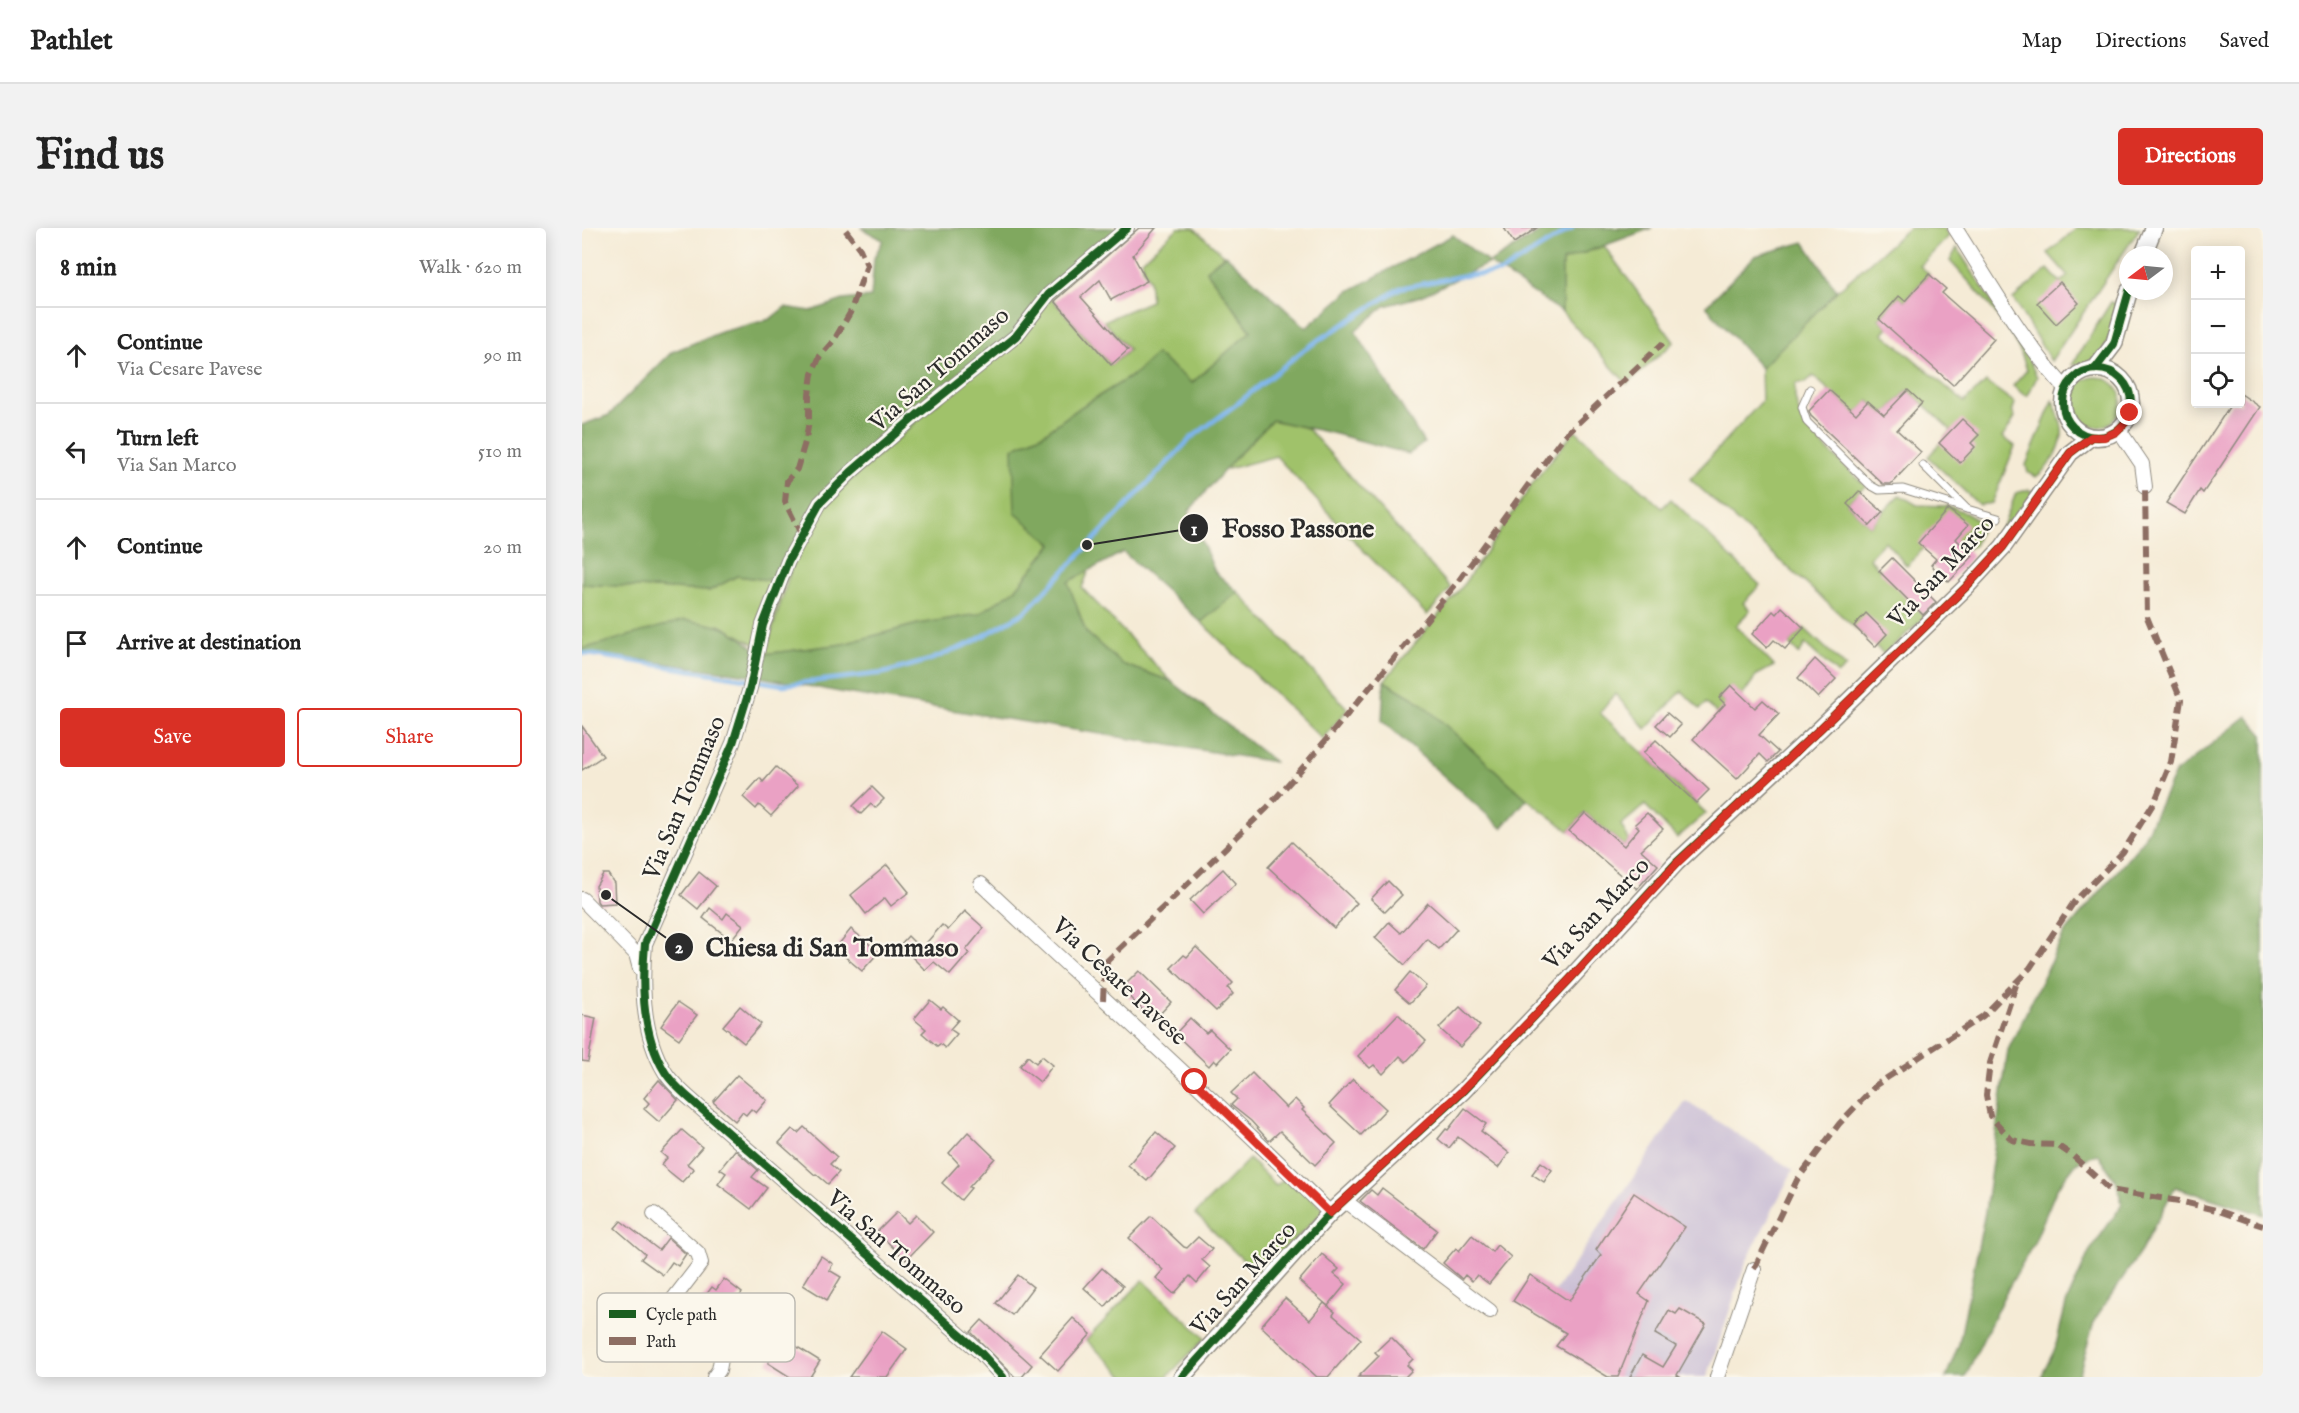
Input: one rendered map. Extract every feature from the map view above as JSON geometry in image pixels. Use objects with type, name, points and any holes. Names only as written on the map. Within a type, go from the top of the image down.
[{"type":"street","name":"Via San Tommaso","points":[[1003,1377],[981,1353],[698,1106],[666,1074],[656,1055],[650,1036],[642,974],[645,944],[733,743],[750,688],[763,625],[788,561],[820,503],[851,472],[917,415],[1016,336],[1049,294],[1126,228]]},
{"type":"street","points":[[1955,228],[2020,332],[2066,389]]},
{"type":"street","points":[[2147,246],[2154,228]]},
{"type":"street","points":[[2096,369],[2115,344],[2127,300]]},
{"type":"street","points":[[2115,344],[2120,378]]},
{"type":"street","points":[[2096,369],[2109,371],[2120,378],[2128,389],[2132,402],[2128,418],[2119,430],[2104,437],[2091,437],[2076,431],[2067,420],[2063,405],[2066,389],[2078,375],[2096,369]]},
{"type":"street","name":"Via San Marco","points":[[2046,484],[2066,445],[2067,420]]},
{"type":"street","points":[[2119,430],[2142,464],[2145,487]]},
{"type":"street","name":"Via San Marco","points":[[1182,1377],[1330,1213],[1345,1202],[1463,1090],[1677,863],[1821,728],[1966,587],[2003,547],[2070,453],[2091,437]]},
{"type":"street","name":"Via Cesare Pavese","points":[[981,884],[1103,1000],[1257,1140],[1330,1213]]},
{"type":"street","points":[[582,899],[636,954],[642,974]]},
{"type":"street","points":[[1345,1202],[1490,1311]]},
{"type":"street","points":[[654,1214],[698,1253],[701,1263],[677,1293]]},
{"type":"street","points":[[1716,1377],[1754,1269]]},
{"type":"street","points":[[714,1377],[719,1370],[720,1362]]},
{"type":"lane","points":[[1810,389],[1802,407],[1807,422],[1870,485],[1879,489],[1903,489],[1998,518]]},
{"type":"lane","points":[[1923,465],[1967,509]]},
{"type":"shaded area","points":[[1686,1101],[1793,1170],[1746,1262],[1707,1377],[1608,1377],[1557,1347],[1565,1333],[1513,1301],[1530,1275],[1555,1291]]},
{"type":"green space","points":[[861,228],[1122,228],[1015,334],[823,505],[784,582],[737,576],[709,591],[582,584],[582,425],[609,415],[672,352],[721,332],[770,319],[785,307],[811,311],[843,300],[871,297],[874,258],[883,240]]},
{"type":"green space","points":[[1178,228],[1194,228],[1224,255],[1206,270],[1251,331],[1192,383],[1156,354],[1135,374],[1081,407],[1043,434],[1013,448],[1052,544],[1015,590],[979,614],[918,624],[843,644],[765,654],[792,566],[824,507],[852,476],[1051,298],[1111,365],[1129,350],[1104,321],[1151,301],[1149,280],[1142,260]]},
{"type":"green space","points":[[1546,228],[1652,228],[1562,261],[1562,312],[1489,263]]},
{"type":"green space","points":[[1909,228],[1944,228],[1949,236],[1920,266],[1929,274],[1905,301],[1899,296],[1879,319],[1888,327],[1883,333],[1964,402],[1986,382],[2015,403],[2012,412],[2015,417],[2003,437],[2015,446],[1992,503],[1979,505],[1928,457],[1951,430],[1908,390],[1884,415],[1869,401],[1856,414],[1813,376],[1805,383],[1796,383],[1795,398],[1799,412],[1807,426],[1818,440],[1866,486],[1847,504],[1870,526],[1900,495],[1917,505],[1947,506],[1962,511],[1983,523],[1974,546],[1966,549],[1924,548],[1907,566],[1885,541],[1869,558],[1925,617],[1884,654],[1690,479],[1762,401],[1761,368],[1837,291]]},
{"type":"green space","points":[[2077,228],[2140,228],[2128,246],[2119,246],[2119,259],[2051,361],[2013,299],[2048,269],[2060,282],[2068,276],[2048,253]]},
{"type":"green space","points":[[1453,235],[1489,263],[1421,296],[1385,306],[1355,331],[1424,443],[1409,454],[1336,434],[1272,420],[1189,511],[1215,572],[1238,592],[1201,622],[1123,552],[1068,582],[1086,632],[1122,664],[1171,681],[1275,762],[845,693],[760,677],[765,654],[843,644],[918,624],[979,614],[1015,590],[1052,544],[1015,513],[1013,448],[1043,434],[1081,407],[1135,374],[1156,354],[1192,383],[1251,331],[1206,270],[1226,255],[1306,328],[1349,291]]},
{"type":"green space","points":[[1804,242],[1837,291],[1761,368],[1706,306],[1755,256]]},
{"type":"green space","points":[[1604,246],[1674,342],[1627,384],[1562,312],[1562,261]]},
{"type":"green space","points":[[1957,248],[2028,358],[2037,377],[2028,395],[2024,395],[2013,386],[2027,370],[2014,340],[1984,298],[1950,261]]},
{"type":"green space","points":[[2111,302],[2119,306],[2106,346],[2094,359],[2072,365]]},
{"type":"green space","points":[[2091,377],[2101,377],[2114,384],[2121,397],[2121,407],[2114,420],[2101,427],[2091,427],[2082,423],[2075,416],[2071,407],[2071,397],[2075,388],[2082,381]]},
{"type":"green space","points":[[2053,400],[2061,425],[2061,442],[2051,462],[2036,477],[2028,473],[2026,465]]},
{"type":"green space","points":[[1272,420],[1307,428],[1451,588],[1427,615],[1357,544],[1276,456],[1224,470]]},
{"type":"green space","points":[[1575,430],[1662,508],[1671,499],[1760,585],[1743,603],[1750,610],[1736,626],[1774,666],[1757,675],[1742,696],[1731,686],[1719,698],[1745,723],[1736,732],[1706,703],[1700,709],[1682,691],[1646,729],[1615,694],[1600,713],[1706,813],[1677,838],[1645,805],[1621,825],[1629,840],[1624,846],[1585,813],[1569,831],[1527,799],[1420,702],[1384,681],[1461,588],[1536,479]]},
{"type":"green space","points":[[2028,490],[2034,492],[2008,532],[1965,580],[1975,559],[1988,550],[1995,540],[2016,493]]},
{"type":"green space","points":[[1089,570],[1082,588],[1171,681],[1122,665],[1086,632],[1067,582]]},
{"type":"green space","points":[[737,576],[784,582],[765,650],[720,625],[630,637],[582,649],[582,584],[709,591]]},
{"type":"green space","points":[[1238,592],[1348,709],[1322,739],[1201,622]]},
{"type":"green space","points":[[684,620],[718,626],[742,638],[761,654],[756,676],[582,652],[582,649]]},
{"type":"green space","points":[[1804,628],[1846,667],[1838,674],[1805,644],[1799,654],[1789,644]]},
{"type":"green space","points":[[1384,681],[1420,702],[1527,799],[1502,828],[1382,721]]},
{"type":"green space","points":[[2247,716],[2263,735],[2263,1215],[2175,1187],[2141,1251],[2095,1319],[2078,1377],[2041,1377],[2055,1349],[2066,1304],[2089,1252],[2122,1205],[2117,1183],[2098,1154],[2077,1162],[2057,1188],[2035,1241],[2005,1294],[1965,1377],[1946,1377],[1959,1344],[1985,1212],[2008,1050],[2064,934],[2142,842],[2175,773]]},
{"type":"green space","points":[[1249,1159],[1276,1186],[1288,1175],[1324,1210],[1260,1276],[1195,1214]]},
{"type":"green space","points":[[1143,1280],[1205,1338],[1167,1377],[1125,1377],[1086,1340]]},
{"type":"building","points":[[1139,228],[1156,228],[1133,255],[1147,281],[1111,300],[1100,280],[1081,297],[1128,350],[1111,365],[1055,301]]},
{"type":"building","points":[[1504,228],[1537,228],[1514,243]]},
{"type":"building","points":[[1929,274],[1946,289],[1942,293],[1994,339],[1953,385],[1879,319],[1899,296],[1905,301]]},
{"type":"building","points":[[2060,282],[2079,303],[2056,324],[2037,303]]},
{"type":"building","points":[[1829,390],[1856,414],[1868,401],[1884,415],[1908,390],[1922,403],[1897,430],[1921,452],[1891,484],[1883,484],[1811,416],[1809,411]]},
{"type":"building","points":[[2245,397],[2260,407],[2203,493],[2200,490],[2185,514],[2166,503],[2228,408],[2245,408]]},
{"type":"building","points":[[1962,419],[1979,435],[1971,443],[1975,447],[1960,463],[1939,443]]},
{"type":"building","points":[[1859,491],[1883,512],[1870,526],[1847,504]]},
{"type":"building","points":[[1948,509],[1968,525],[1956,539],[1973,556],[1949,582],[1931,565],[1936,559],[1918,543]]},
{"type":"building","points":[[1892,558],[1936,602],[1923,615],[1879,571]]},
{"type":"building","points":[[1782,607],[1804,628],[1785,649],[1774,640],[1767,648],[1752,634],[1773,611],[1776,614]]},
{"type":"building","points":[[1866,613],[1887,634],[1875,647],[1854,626]]},
{"type":"building","points":[[1815,659],[1836,679],[1818,698],[1798,678]]},
{"type":"building","points":[[1731,685],[1755,708],[1763,700],[1779,714],[1759,735],[1778,752],[1768,762],[1760,754],[1737,779],[1693,739],[1725,704],[1719,698]]},
{"type":"building","points":[[1667,713],[1681,725],[1670,737],[1656,725]]},
{"type":"building","points":[[582,726],[603,756],[582,770]]},
{"type":"building","points":[[1656,740],[1709,790],[1696,803],[1643,753]]},
{"type":"building","points":[[776,767],[798,786],[771,816],[759,805],[756,809],[743,797],[760,778],[763,782]]},
{"type":"building","points":[[872,787],[884,799],[875,808],[871,804],[861,814],[853,806]]},
{"type":"building","points":[[1585,813],[1624,846],[1639,828],[1635,824],[1647,813],[1663,829],[1641,850],[1658,865],[1637,889],[1569,831]]},
{"type":"building","points":[[1292,842],[1357,903],[1334,928],[1268,867]]},
{"type":"building","points":[[887,865],[909,892],[891,906],[885,898],[866,914],[851,895]]},
{"type":"building","points":[[1223,869],[1236,883],[1203,914],[1190,900]]},
{"type":"building","points":[[699,872],[716,886],[698,909],[681,895]]},
{"type":"building","points":[[603,874],[608,874],[614,883],[615,903],[599,904],[597,901],[596,886]]},
{"type":"building","points":[[1388,881],[1402,895],[1385,912],[1371,899]]},
{"type":"building","points":[[1428,903],[1457,929],[1439,949],[1427,939],[1405,965],[1375,938],[1389,922],[1401,933]]},
{"type":"building","points":[[710,908],[723,919],[727,913],[743,925],[731,940],[703,918]]},
{"type":"building","points":[[965,911],[984,928],[966,950],[969,953],[950,975],[934,962],[925,970],[900,945],[908,936],[921,949],[942,925],[948,930]]},
{"type":"building","points":[[851,929],[879,952],[862,971],[837,950],[841,947],[838,945]]},
{"type":"building","points":[[1196,947],[1233,983],[1228,988],[1233,994],[1216,1011],[1171,968],[1184,955],[1187,957]]},
{"type":"building","points":[[1139,971],[1171,1002],[1156,1018],[1153,1014],[1150,1017],[1121,989]]},
{"type":"building","points":[[1410,972],[1426,986],[1410,1003],[1395,990]]},
{"type":"building","points":[[930,1000],[941,1009],[943,1007],[958,1020],[950,1029],[957,1034],[945,1048],[940,1044],[937,1046],[922,1033],[926,1029],[914,1019]]},
{"type":"building","points":[[678,1002],[697,1015],[679,1039],[661,1026]]},
{"type":"building","points":[[740,1006],[761,1024],[744,1043],[723,1026]]},
{"type":"building","points":[[1460,1007],[1480,1026],[1460,1047],[1439,1028]]},
{"type":"building","points":[[1398,1014],[1426,1041],[1406,1062],[1400,1056],[1383,1074],[1374,1065],[1370,1068],[1358,1056]]},
{"type":"building","points":[[582,1015],[596,1018],[588,1062],[582,1061]]},
{"type":"building","points":[[1190,1018],[1206,1033],[1210,1030],[1230,1049],[1217,1063],[1214,1060],[1209,1066],[1175,1034]]},
{"type":"building","points":[[1028,1056],[1036,1063],[1042,1056],[1053,1065],[1040,1082],[1020,1066]]},
{"type":"building","points":[[1252,1073],[1286,1108],[1295,1099],[1304,1108],[1302,1110],[1336,1143],[1315,1165],[1280,1131],[1269,1141],[1251,1121],[1231,1105],[1237,1099],[1231,1093]]},
{"type":"building","points":[[737,1075],[767,1100],[756,1113],[751,1109],[746,1115],[742,1112],[735,1121],[713,1102]]},
{"type":"building","points":[[1353,1079],[1386,1109],[1361,1135],[1329,1105]]},
{"type":"building","points":[[659,1080],[678,1100],[659,1122],[644,1109],[649,1103],[644,1098]]},
{"type":"building","points":[[1465,1108],[1486,1124],[1481,1131],[1509,1153],[1498,1168],[1458,1137],[1449,1148],[1438,1139]]},
{"type":"building","points":[[804,1127],[837,1157],[830,1164],[839,1172],[828,1184],[779,1143],[792,1129],[798,1133]]},
{"type":"building","points":[[682,1130],[702,1147],[687,1164],[694,1169],[682,1182],[661,1165],[667,1158],[661,1153]]},
{"type":"building","points":[[968,1132],[995,1158],[969,1187],[971,1188],[961,1200],[942,1183],[959,1164],[949,1153]]},
{"type":"building","points":[[1156,1132],[1175,1148],[1147,1181],[1128,1165]]},
{"type":"building","points":[[735,1150],[758,1170],[752,1177],[767,1188],[751,1209],[718,1184],[726,1173],[720,1169]]},
{"type":"building","points":[[1541,1162],[1552,1170],[1544,1182],[1532,1174]]},
{"type":"building","points":[[1382,1188],[1437,1230],[1423,1249],[1360,1201],[1371,1190],[1377,1195]]},
{"type":"building","points":[[1634,1193],[1685,1227],[1639,1294],[1649,1301],[1618,1377],[1608,1377],[1556,1346],[1566,1333],[1513,1301],[1530,1275],[1569,1301],[1601,1255],[1596,1250]]},
{"type":"building","points":[[897,1212],[908,1223],[916,1215],[933,1232],[906,1260],[877,1232]]},
{"type":"building","points":[[1151,1216],[1184,1247],[1187,1248],[1198,1237],[1212,1249],[1202,1260],[1210,1267],[1197,1283],[1190,1276],[1174,1294],[1156,1278],[1163,1270],[1129,1238]]},
{"type":"building","points":[[621,1221],[659,1250],[668,1238],[686,1254],[678,1266],[672,1262],[663,1275],[641,1259],[645,1254],[615,1228]]},
{"type":"building","points":[[1472,1235],[1492,1252],[1497,1245],[1511,1257],[1489,1284],[1477,1275],[1472,1281],[1465,1275],[1462,1279],[1443,1263],[1456,1248],[1459,1251]]},
{"type":"building","points":[[1322,1254],[1339,1269],[1334,1274],[1346,1284],[1328,1306],[1299,1281]]},
{"type":"building","points":[[821,1256],[833,1264],[829,1270],[841,1277],[827,1300],[803,1285]]},
{"type":"building","points":[[1102,1268],[1123,1286],[1105,1307],[1084,1288]]},
{"type":"building","points":[[1018,1275],[1033,1287],[1012,1315],[996,1303]]},
{"type":"building","points":[[724,1279],[742,1293],[707,1293],[712,1287],[716,1290]]},
{"type":"building","points":[[1285,1298],[1310,1320],[1324,1303],[1335,1312],[1333,1315],[1361,1339],[1328,1377],[1317,1377],[1261,1326]]},
{"type":"building","points":[[1680,1309],[1706,1324],[1677,1375],[1680,1377],[1630,1377],[1642,1355],[1663,1367],[1676,1346],[1655,1334],[1669,1310],[1676,1314]]},
{"type":"building","points":[[1073,1318],[1091,1334],[1058,1371],[1040,1355]]},
{"type":"building","points":[[982,1320],[1032,1365],[1022,1377],[1015,1377],[971,1332]]},
{"type":"building","points":[[882,1331],[907,1349],[887,1377],[849,1377]]},
{"type":"building","points":[[1391,1337],[1413,1359],[1407,1365],[1412,1370],[1405,1377],[1358,1377],[1379,1356],[1375,1352]]},
{"type":"building","points":[[795,1345],[820,1361],[810,1377],[790,1377],[768,1363],[795,1362]]},
{"type":"waterway","points":[[582,653],[783,685],[884,673],[930,660],[971,643],[1025,612],[1191,438],[1305,349],[1400,288],[1461,276],[1501,272],[1572,228]]},
{"type":"marked path","points":[[802,536],[785,502],[787,481],[797,469],[806,439],[812,374],[820,356],[834,340],[850,313],[867,265],[860,249],[844,228]]},
{"type":"marked path","points":[[1103,1000],[1107,961],[1267,808],[1457,583],[1563,437],[1663,343]]},
{"type":"marked path","points":[[1754,1269],[1797,1180],[1839,1124],[1876,1085],[1983,1016],[2030,968],[2074,902],[2123,852],[2155,801],[2171,762],[2181,700],[2147,617],[2145,487]]},
{"type":"marked path","points":[[2016,985],[1990,1063],[1986,1095],[1990,1116],[2012,1140],[2031,1144],[2057,1145],[2073,1156],[2110,1190],[2179,1201],[2216,1210],[2263,1226]]},
{"type":"cycle path","points":[[1003,1377],[981,1353],[672,1081],[657,1058],[648,1026],[643,977],[645,944],[733,743],[750,688],[763,625],[788,561],[820,503],[851,472],[917,415],[1016,336],[1049,294],[1127,228]]},
{"type":"cycle path","points":[[2095,369],[2114,344],[2126,300]]},
{"type":"cycle path","points":[[2090,369],[2104,369],[2116,374],[2126,384],[2131,403],[2126,422],[2116,432],[2104,437],[2090,437],[2078,432],[2068,422],[2063,410],[2063,396],[2068,384],[2078,374],[2090,369]]},
{"type":"cycle path","points":[[1182,1377],[1330,1213],[1463,1091],[1676,863],[1821,728],[1966,587],[2003,547],[2070,453],[2091,437]]},
{"type":"place","name":"Fosso Passone","points":[[1087,545]]},
{"type":"place","name":"Chiesa di San Tommaso","points":[[606,895]]},
{"type":"route","points":[[1195,1082],[1330,1213],[1345,1202],[1463,1090],[1677,863],[1821,728],[1966,587],[2003,547],[2070,453],[2091,437],[2109,436],[2121,429],[2130,413]]}]
